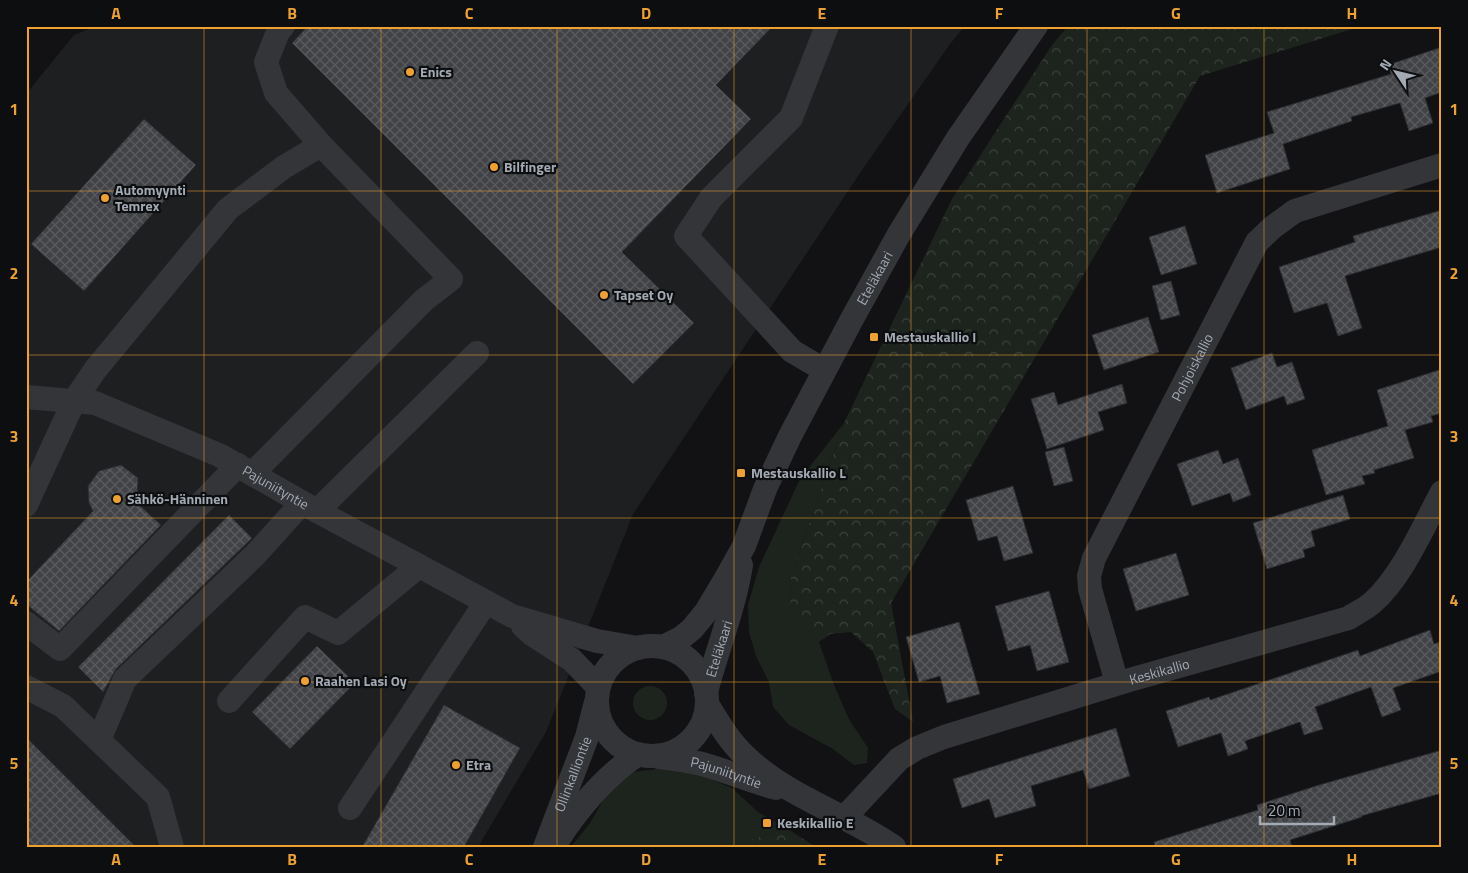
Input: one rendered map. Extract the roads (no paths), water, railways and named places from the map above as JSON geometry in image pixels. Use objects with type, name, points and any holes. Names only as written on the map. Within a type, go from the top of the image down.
[{"type":"street","points":[[26,623],[60,649],[245,469],[424,300],[451,279],[321,145],[276,93],[266,62],[278,32],[283,26]]},
{"type":"street","points":[[824,370],[792,351],[686,236],[710,198],[791,118],[827,26]]},
{"type":"street","name":"Eteläkaari","points":[[663,647],[686,633],[706,612],[744,546],[765,489],[824,370],[909,218],[958,138],[1030,28]]},
{"type":"street","points":[[26,505],[74,401],[95,370],[228,209],[284,167],[321,145]]},
{"type":"street","name":"Pohjoiskallio","points":[[1117,683],[1090,589],[1089,576],[1094,558],[1257,242],[1295,210],[1442,165]]},
{"type":"street","points":[[99,740],[125,679],[255,555],[310,507],[477,353]]},
{"type":"street","name":"Pajuniityntie","points":[[26,398],[95,403],[219,455],[310,507],[512,616],[597,641],[638,648]]},
{"type":"street","name":"Keskikallio","points":[[844,818],[899,759],[916,748],[944,737],[1117,683],[1348,618],[1370,604],[1387,588],[1399,571],[1442,492]]},
{"type":"street","name":"Eteläkaari","points":[[706,698],[715,657],[738,586],[744,546]]},
{"type":"street","points":[[229,701],[305,617],[338,633],[419,566]]},
{"type":"street","points":[[350,808],[486,602]]},
{"type":"street","name":"Pajuniityntie","points":[[512,616],[533,634],[572,660],[598,694]]},
{"type":"street","points":[[650,646],[663,647],[680,654],[694,666],[704,683],[706,698],[705,716],[693,738],[682,747],[670,753],[647,755],[628,751],[609,736],[599,718],[598,694],[607,669],[616,660],[638,648],[650,646]]},
{"type":"street","points":[[26,687],[64,706],[158,797],[172,847]]},
{"type":"street","name":"Ollinkalliontie","points":[[545,847],[587,737],[598,694]]},
{"type":"street","name":"Pajuniityntie","points":[[706,698],[724,733],[744,756],[764,773],[894,847]]},
{"type":"street","name":"Pajuniityntie","points":[[647,755],[685,760],[755,782],[795,792]]},
{"type":"street","name":"Ollinkalliontie","points":[[554,847],[580,808],[605,779],[619,767],[647,755]]},
{"type":"place","name":"Enics","points":[[410,72]]},
{"type":"place","name":"Bilfinger","points":[[494,167]]},
{"type":"place","name":"Automyynti Temrex","points":[[105,198]]},
{"type":"place","name":"Tapset Oy","points":[[604,295]]},
{"type":"place","name":"Mestauskallio I","points":[[874,337]]},
{"type":"place","name":"Mestauskallio L","points":[[741,473]]},
{"type":"place","name":"Sähkö-Hänninen","points":[[117,499]]},
{"type":"place","name":"Raahen Lasi Oy","points":[[305,681]]},
{"type":"place","name":"Etra","points":[[456,765]]},
{"type":"place","name":"Keskikallio E","points":[[767,823]]}]
